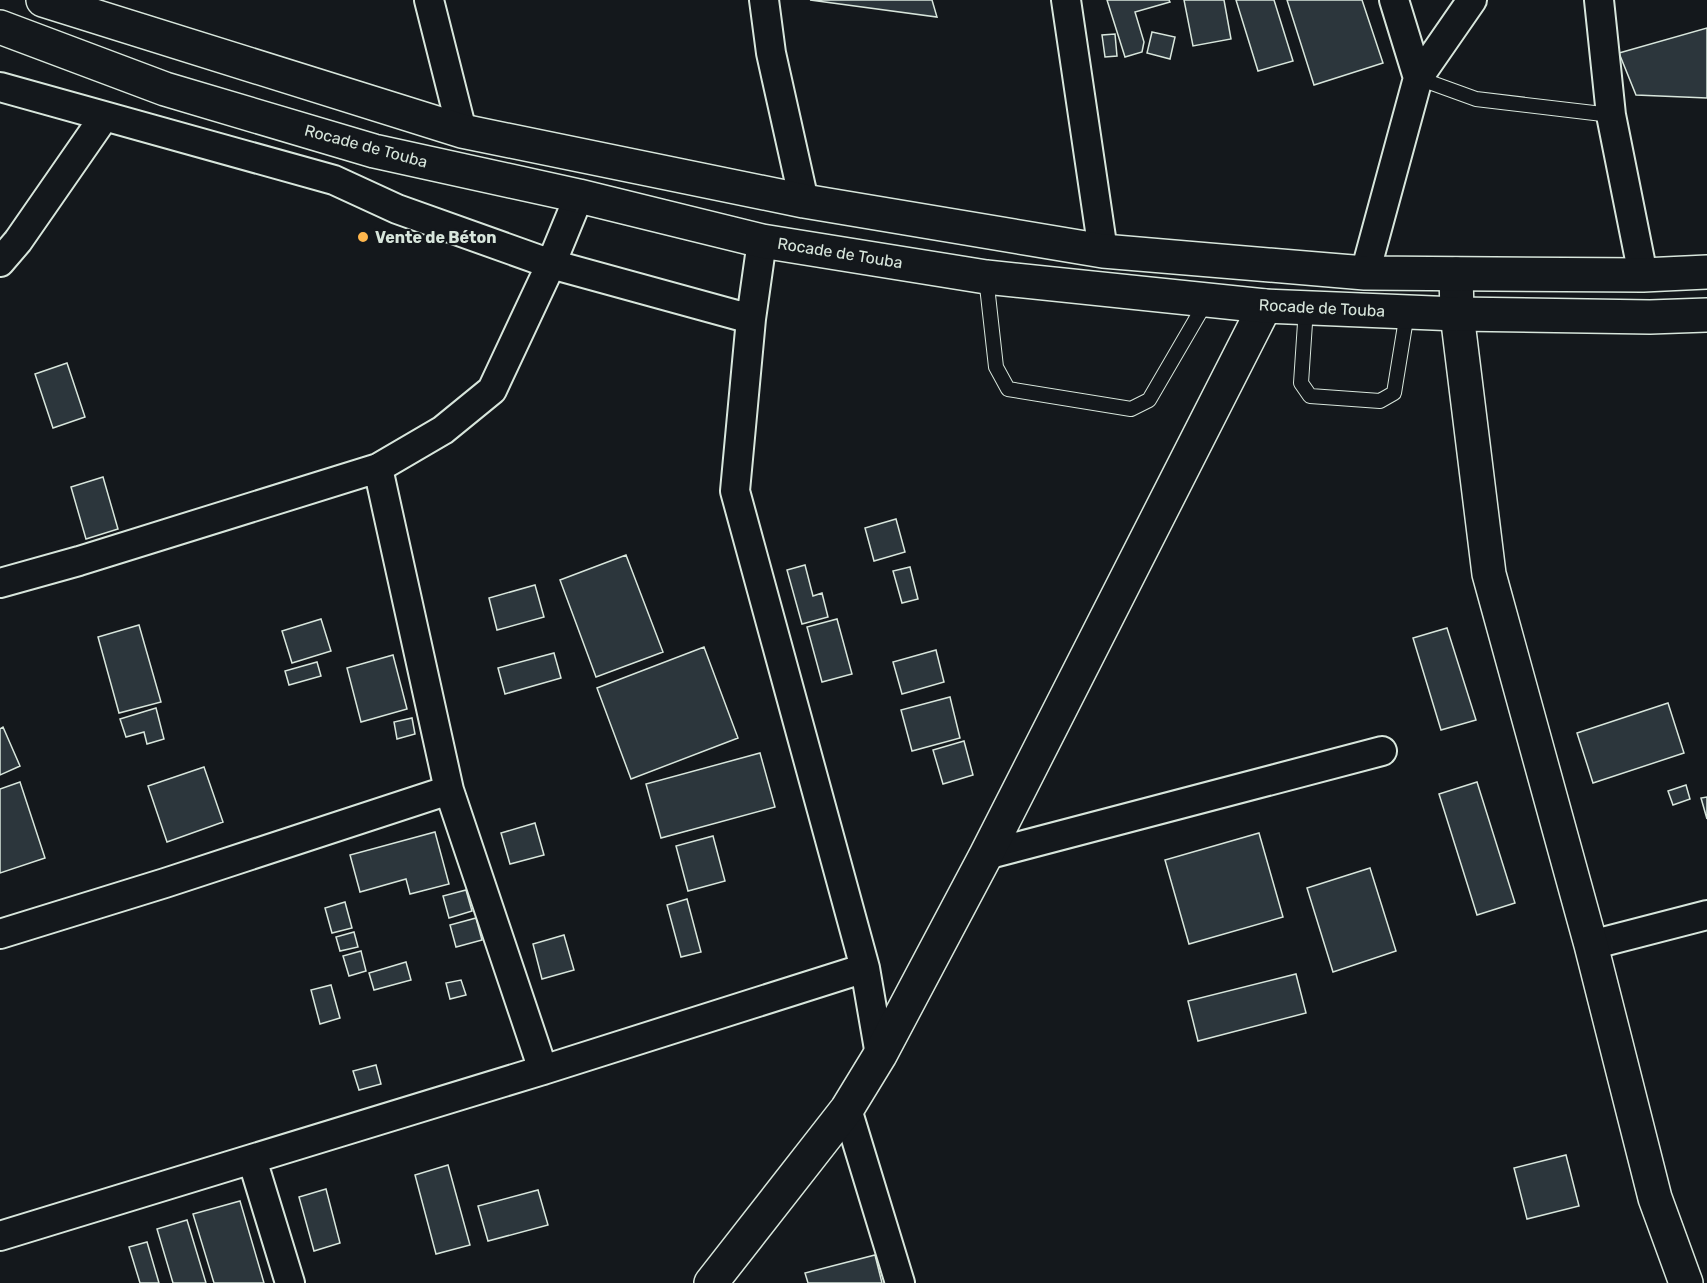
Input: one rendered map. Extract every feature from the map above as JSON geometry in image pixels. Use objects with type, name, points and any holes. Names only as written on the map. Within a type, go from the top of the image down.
[{"type":"main road","points":[[52,2],[462,131],[804,201],[1103,251],[1365,273],[1643,275],[1707,272]]},
{"type":"main road","name":"Rocade de Touba","points":[[0,27],[165,88],[374,151],[579,196],[762,241],[986,277],[1265,306],[1456,314],[1650,317],[1707,315]]},
{"type":"main road","points":[[711,1283],[847,1108],[880,1055],[986,855],[1284,266]]},
{"type":"main road","points":[[1456,274],[1456,314],[1489,574],[1591,945],[1654,1198],[1686,1283]]},
{"type":"street","points":[[429,0],[462,131]]},
{"type":"street","points":[[764,0],[771,53],[804,201]]},
{"type":"street","points":[[1066,0],[1103,251]]},
{"type":"street","points":[[1394,0],[1418,78]]},
{"type":"street","points":[[1365,273],[1418,78],[1472,0]]},
{"type":"street","points":[[1599,0],[1611,115],[1643,275]]},
{"type":"street","points":[[0,87],[334,180],[397,209],[551,264],[751,319]]},
{"type":"street","points":[[0,262],[18,241],[104,117]]},
{"type":"street","points":[[0,583],[80,561],[378,468],[443,430],[492,390],[551,264],[579,196]]},
{"type":"street","points":[[762,241],[751,319],[735,491],[866,968],[880,1055]]},
{"type":"street","points":[[378,468],[449,790],[543,1070]]},
{"type":"street","points":[[986,855],[1382,751]]},
{"type":"street","points":[[0,934],[165,883],[449,790]]},
{"type":"street","points":[[1591,945],[1707,915]]},
{"type":"street","points":[[0,1236],[543,1070],[866,968]]},
{"type":"street","points":[[847,1108],[900,1283]]},
{"type":"street","points":[[252,1159],[290,1283]]},
{"type":"lane","points":[[1418,78],[1476,99],[1611,115]]},
{"type":"lane","points":[[986,277],[996,367],[1008,389],[1131,409],[1149,400],[1207,300]]},
{"type":"lane","points":[[1306,308],[1301,383],[1310,396],[1380,401],[1394,393],[1407,313]]},
{"type":"building","points":[[810,0],[932,0],[937,17]]},
{"type":"building","points":[[1107,0],[1169,0],[1170,2],[1135,12],[1144,42],[1142,52],[1125,57]]},
{"type":"building","points":[[1184,0],[1224,0],[1231,39],[1193,46]]},
{"type":"building","points":[[1236,0],[1274,0],[1293,61],[1258,71]]},
{"type":"building","points":[[1287,0],[1362,0],[1383,63],[1314,85]]},
{"type":"building","points":[[1707,28],[1707,98],[1636,95],[1619,53]]},
{"type":"building","points":[[1152,32],[1175,37],[1170,59],[1147,53]]},
{"type":"building","points":[[1115,34],[1117,56],[1105,57],[1102,35]]},
{"type":"building","points":[[67,363],[85,417],[53,428],[35,374]]},
{"type":"building","points":[[103,477],[118,529],[86,539],[71,487]]},
{"type":"building","points":[[896,519],[905,552],[874,561],[865,528]]},
{"type":"building","points":[[626,555],[663,652],[596,677],[560,580]]},
{"type":"building","points":[[805,565],[813,596],[822,593],[828,617],[802,624],[787,570]]},
{"type":"building","points":[[910,567],[918,599],[902,603],[893,571]]},
{"type":"building","points":[[535,585],[544,617],[497,630],[489,598]]},
{"type":"building","points":[[321,619],[331,651],[292,663],[282,631]]},
{"type":"building","points":[[837,619],[852,674],[822,682],[807,627]]},
{"type":"building","points":[[139,625],[161,702],[119,713],[98,637]]},
{"type":"building","points":[[1447,628],[1476,720],[1441,730],[1413,638]]},
{"type":"building","points":[[704,647],[738,738],[631,779],[597,688]]},
{"type":"building","points":[[936,650],[944,682],[902,694],[893,662]]},
{"type":"building","points":[[554,653],[561,678],[505,694],[498,668]]},
{"type":"building","points":[[393,655],[407,709],[361,722],[347,668]]},
{"type":"building","points":[[317,662],[321,676],[289,685],[285,671]]},
{"type":"building","points":[[950,697],[960,738],[912,751],[901,710]]},
{"type":"building","points":[[1668,703],[1684,753],[1593,783],[1577,733]]},
{"type":"building","points":[[156,708],[164,739],[147,744],[144,732],[126,737],[120,719]]},
{"type":"building","points":[[412,718],[415,734],[397,739],[394,722]]},
{"type":"building","points":[[3,727],[20,766],[0,775],[0,729]]},
{"type":"building","points":[[964,741],[973,775],[943,784],[933,750]]},
{"type":"building","points":[[760,753],[775,807],[661,838],[646,784]]},
{"type":"building","points":[[204,767],[223,822],[167,842],[148,786]]},
{"type":"building","points":[[20,782],[45,858],[0,873],[0,789]]},
{"type":"building","points":[[1477,782],[1515,903],[1477,915],[1439,794]]},
{"type":"building","points":[[1686,785],[1690,799],[1673,805],[1668,791]]},
{"type":"building","points":[[1707,797],[1707,819],[1701,798]]},
{"type":"building","points":[[535,823],[544,855],[510,864],[501,833]]},
{"type":"building","points":[[435,832],[449,884],[410,894],[406,879],[360,892],[350,855]]},
{"type":"building","points":[[1259,833],[1283,917],[1189,944],[1165,860]]},
{"type":"building","points":[[713,836],[725,881],[688,891],[676,846]]},
{"type":"building","points":[[1370,868],[1396,951],[1333,972],[1307,888]]},
{"type":"building","points":[[466,890],[472,911],[449,918],[443,896]]},
{"type":"building","points":[[687,899],[701,952],[681,957],[667,905]]},
{"type":"building","points":[[345,902],[352,928],[332,933],[325,908]]},
{"type":"building","points":[[476,918],[482,940],[456,947],[450,925]]},
{"type":"building","points":[[354,932],[358,947],[340,951],[336,937]]},
{"type":"building","points":[[564,935],[574,970],[542,979],[533,944]]},
{"type":"building","points":[[361,951],[366,971],[349,976],[343,956]]},
{"type":"building","points":[[406,962],[411,980],[374,990],[369,973]]},
{"type":"building","points":[[1296,974],[1306,1013],[1198,1041],[1188,1001]]},
{"type":"building","points":[[461,980],[466,995],[450,999],[446,983]]},
{"type":"building","points":[[331,985],[340,1018],[320,1024],[311,990]]},
{"type":"building","points":[[376,1065],[381,1084],[359,1090],[353,1071]]},
{"type":"building","points":[[1566,1155],[1579,1206],[1527,1219],[1514,1168]]},
{"type":"building","points":[[448,1165],[470,1245],[436,1254],[415,1175]]},
{"type":"building","points":[[326,1189],[340,1243],[314,1251],[299,1197]]},
{"type":"building","points":[[538,1190],[548,1225],[488,1241],[478,1206]]},
{"type":"building","points":[[240,1201],[264,1283],[214,1283],[193,1214]]},
{"type":"building","points":[[187,1220],[206,1283],[173,1283],[157,1229]]},
{"type":"building","points":[[147,1242],[159,1283],[140,1283],[129,1247]]},
{"type":"building","points":[[875,1255],[882,1283],[808,1283],[805,1273]]},
{"type":"place","name":"Vente de Béton","points":[[363,237]]}]
